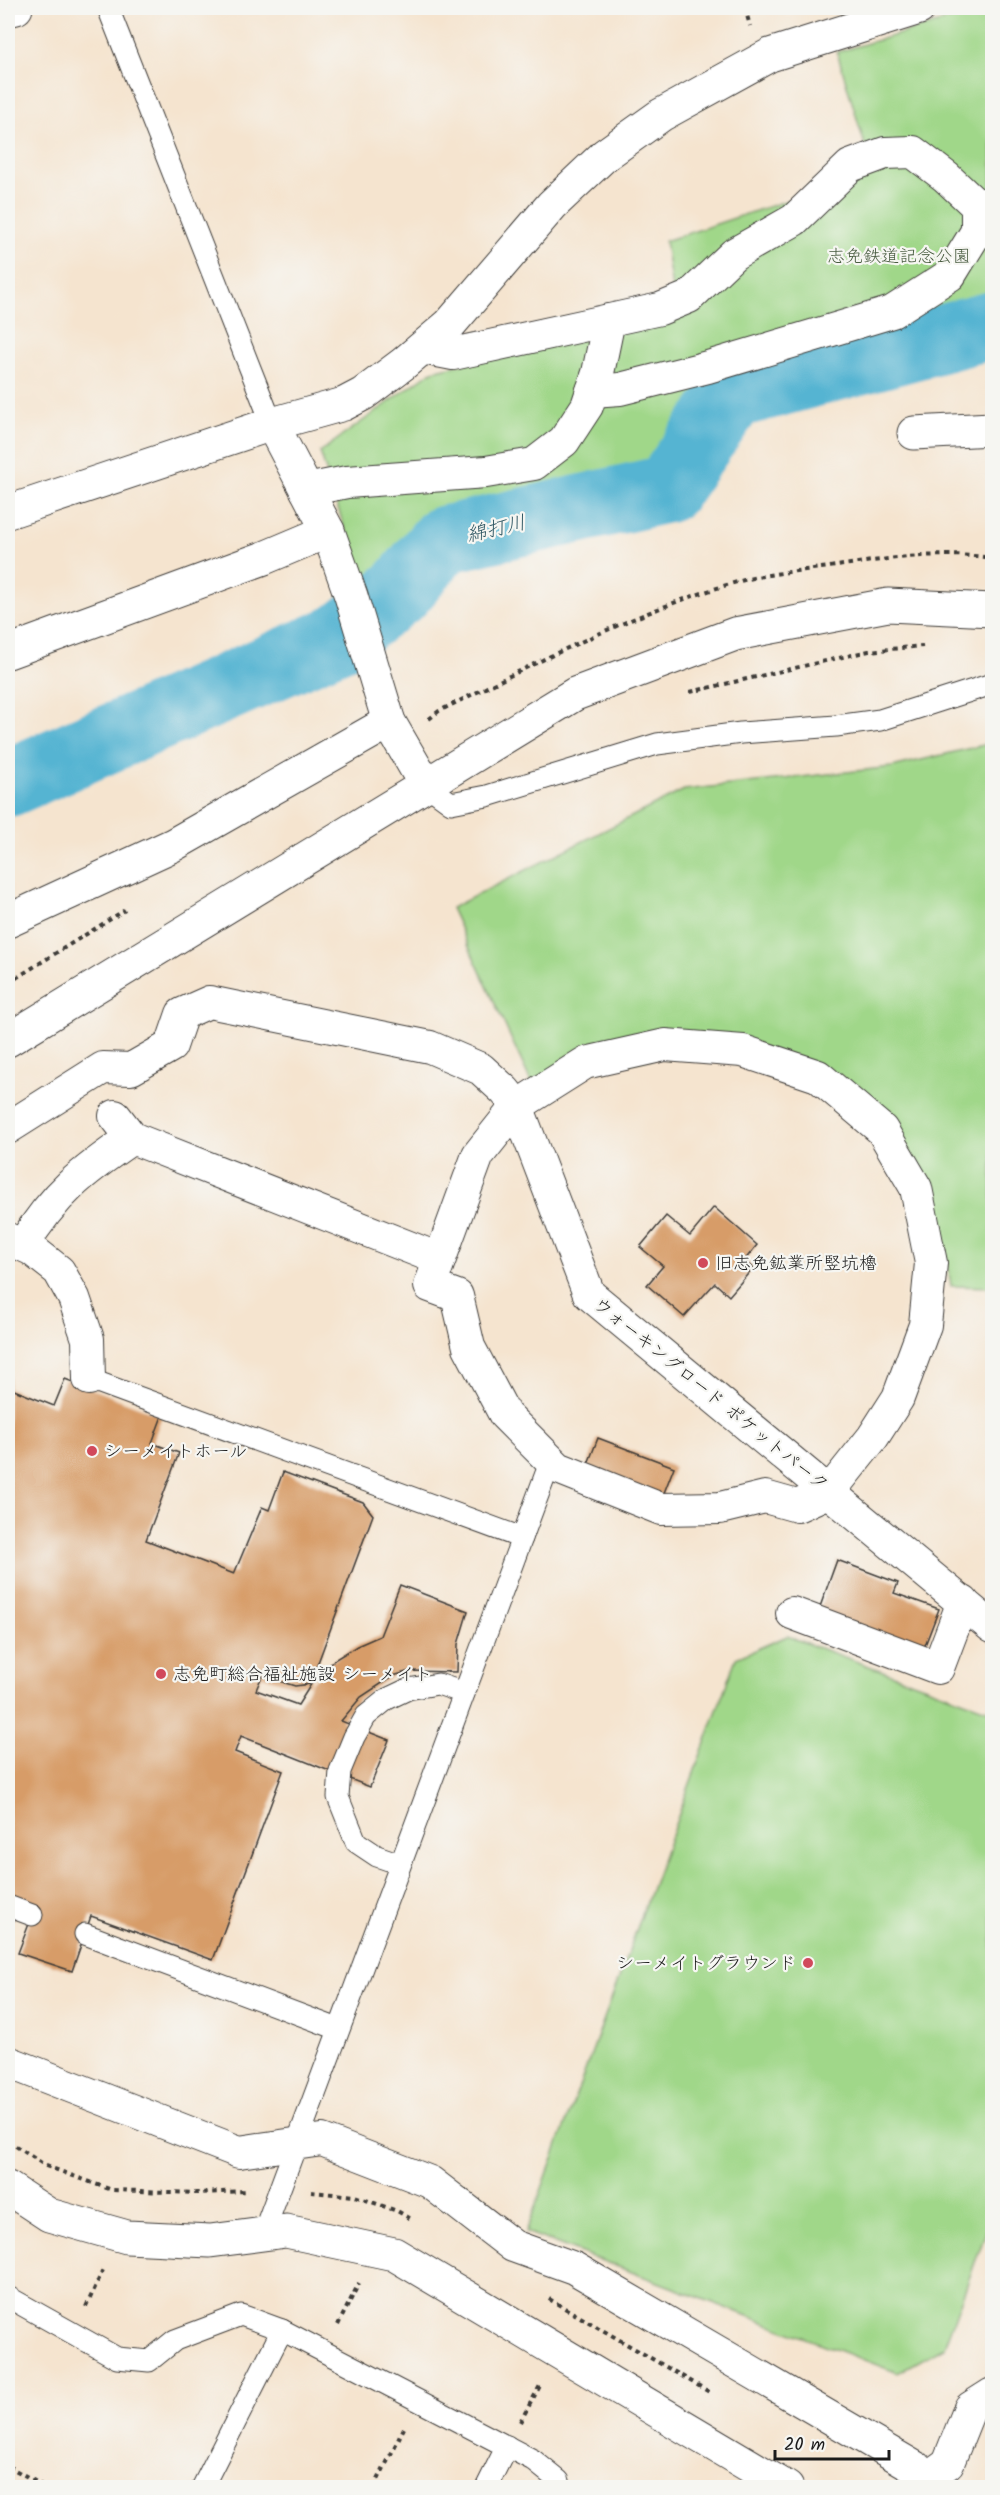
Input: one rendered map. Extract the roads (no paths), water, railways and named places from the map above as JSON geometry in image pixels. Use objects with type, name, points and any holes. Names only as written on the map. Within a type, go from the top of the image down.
[{"type":"street","points":[[8,10],[16,8]]},
{"type":"street","points":[[8,512],[272,424],[344,404],[363,394],[450,324],[552,205],[605,155],[661,115],[770,55],[920,8]]},
{"type":"street","points":[[422,348],[453,354],[660,309],[689,297],[734,254],[794,220],[850,166],[885,153],[913,152],[985,204],[977,231],[950,275],[892,312],[708,367],[620,389],[592,391]]},
{"type":"street","points":[[306,490],[347,482],[486,472],[534,464],[564,441],[587,406],[609,320]]},
{"type":"street","points":[[272,424],[328,531],[351,596],[389,722],[425,784]]},
{"type":"street","points":[[914,433],[993,429]]},
{"type":"street","points":[[8,652],[264,558],[328,531]]},
{"type":"street","points":[[8,1040],[574,694],[735,634],[888,605],[993,609]]},
{"type":"street","points":[[8,921],[173,845],[389,722]]},
{"type":"street","name":"ウォーキングロード ポケットパーク","points":[[8,1128],[104,1068],[131,1069],[171,1046],[182,1014],[209,1002],[430,1047],[481,1069],[505,1090],[517,1106],[589,1294],[993,1627]]},
{"type":"street","points":[[665,1045],[743,1051],[818,1076],[882,1130],[916,1188],[931,1263],[925,1325],[897,1398],[873,1437],[830,1491],[796,1506],[765,1497],[720,1508],[661,1509],[558,1468],[505,1415],[470,1347],[457,1296],[430,1286],[439,1259],[478,1155],[517,1106],[585,1063],[665,1045]]},
{"type":"street","points":[[89,1378],[88,1339],[74,1298],[59,1271],[15,1242],[53,1200],[88,1168],[123,1127],[439,1259]]},
{"type":"street","points":[[792,1614],[938,1668],[963,1602]]},
{"type":"street","points":[[8,2062],[239,2151],[322,2140],[430,2182],[513,2246],[574,2268],[930,2476],[948,2463],[970,2408],[982,2398],[993,2394]]},
{"type":"street","points":[[8,2188],[49,2215],[127,2236],[210,2241],[286,2231],[394,2254],[787,2487]]},
{"type":"lane","points":[[108,8],[272,424]]},
{"type":"lane","points":[[425,784],[451,803],[487,796],[657,744],[741,733],[836,726],[880,720],[993,684]]},
{"type":"lane","points":[[89,1378],[522,1538]]},
{"type":"lane","points":[[263,2234],[551,1460]]},
{"type":"lane","points":[[400,1864],[377,1857],[356,1842],[338,1797],[340,1771],[354,1737],[366,1716],[387,1699],[408,1689],[438,1684],[464,1692]]},
{"type":"lane","points":[[8,1906],[32,1915]]},
{"type":"lane","points":[[85,1934],[338,2030]]},
{"type":"lane","points":[[8,2297],[117,2358],[150,2361],[175,2340],[241,2315],[282,2330],[533,2460],[559,2481],[560,2487]]},
{"type":"lane","points":[[201,2487],[282,2330]]},
{"type":"lane","points":[[486,2487],[507,2446]]},
{"type":"waterway","name":"綿打川","points":[[8,783],[341,637],[401,590],[443,540],[667,489],[733,395],[992,325]]},
{"type":"place","name":"旧志免鉱業所竪坑櫓","points":[[703,1263]]},
{"type":"place","name":"シーメイトホール","points":[[92,1451]]},
{"type":"place","name":"志免町総合福祉施設 シーメイト","points":[[161,1674]]},
{"type":"place","name":"シーメイトグラウンド","points":[[808,1963]]},
{"type":"park label","name":"志免鉄道記念公園","points":[[899,256]]}]
